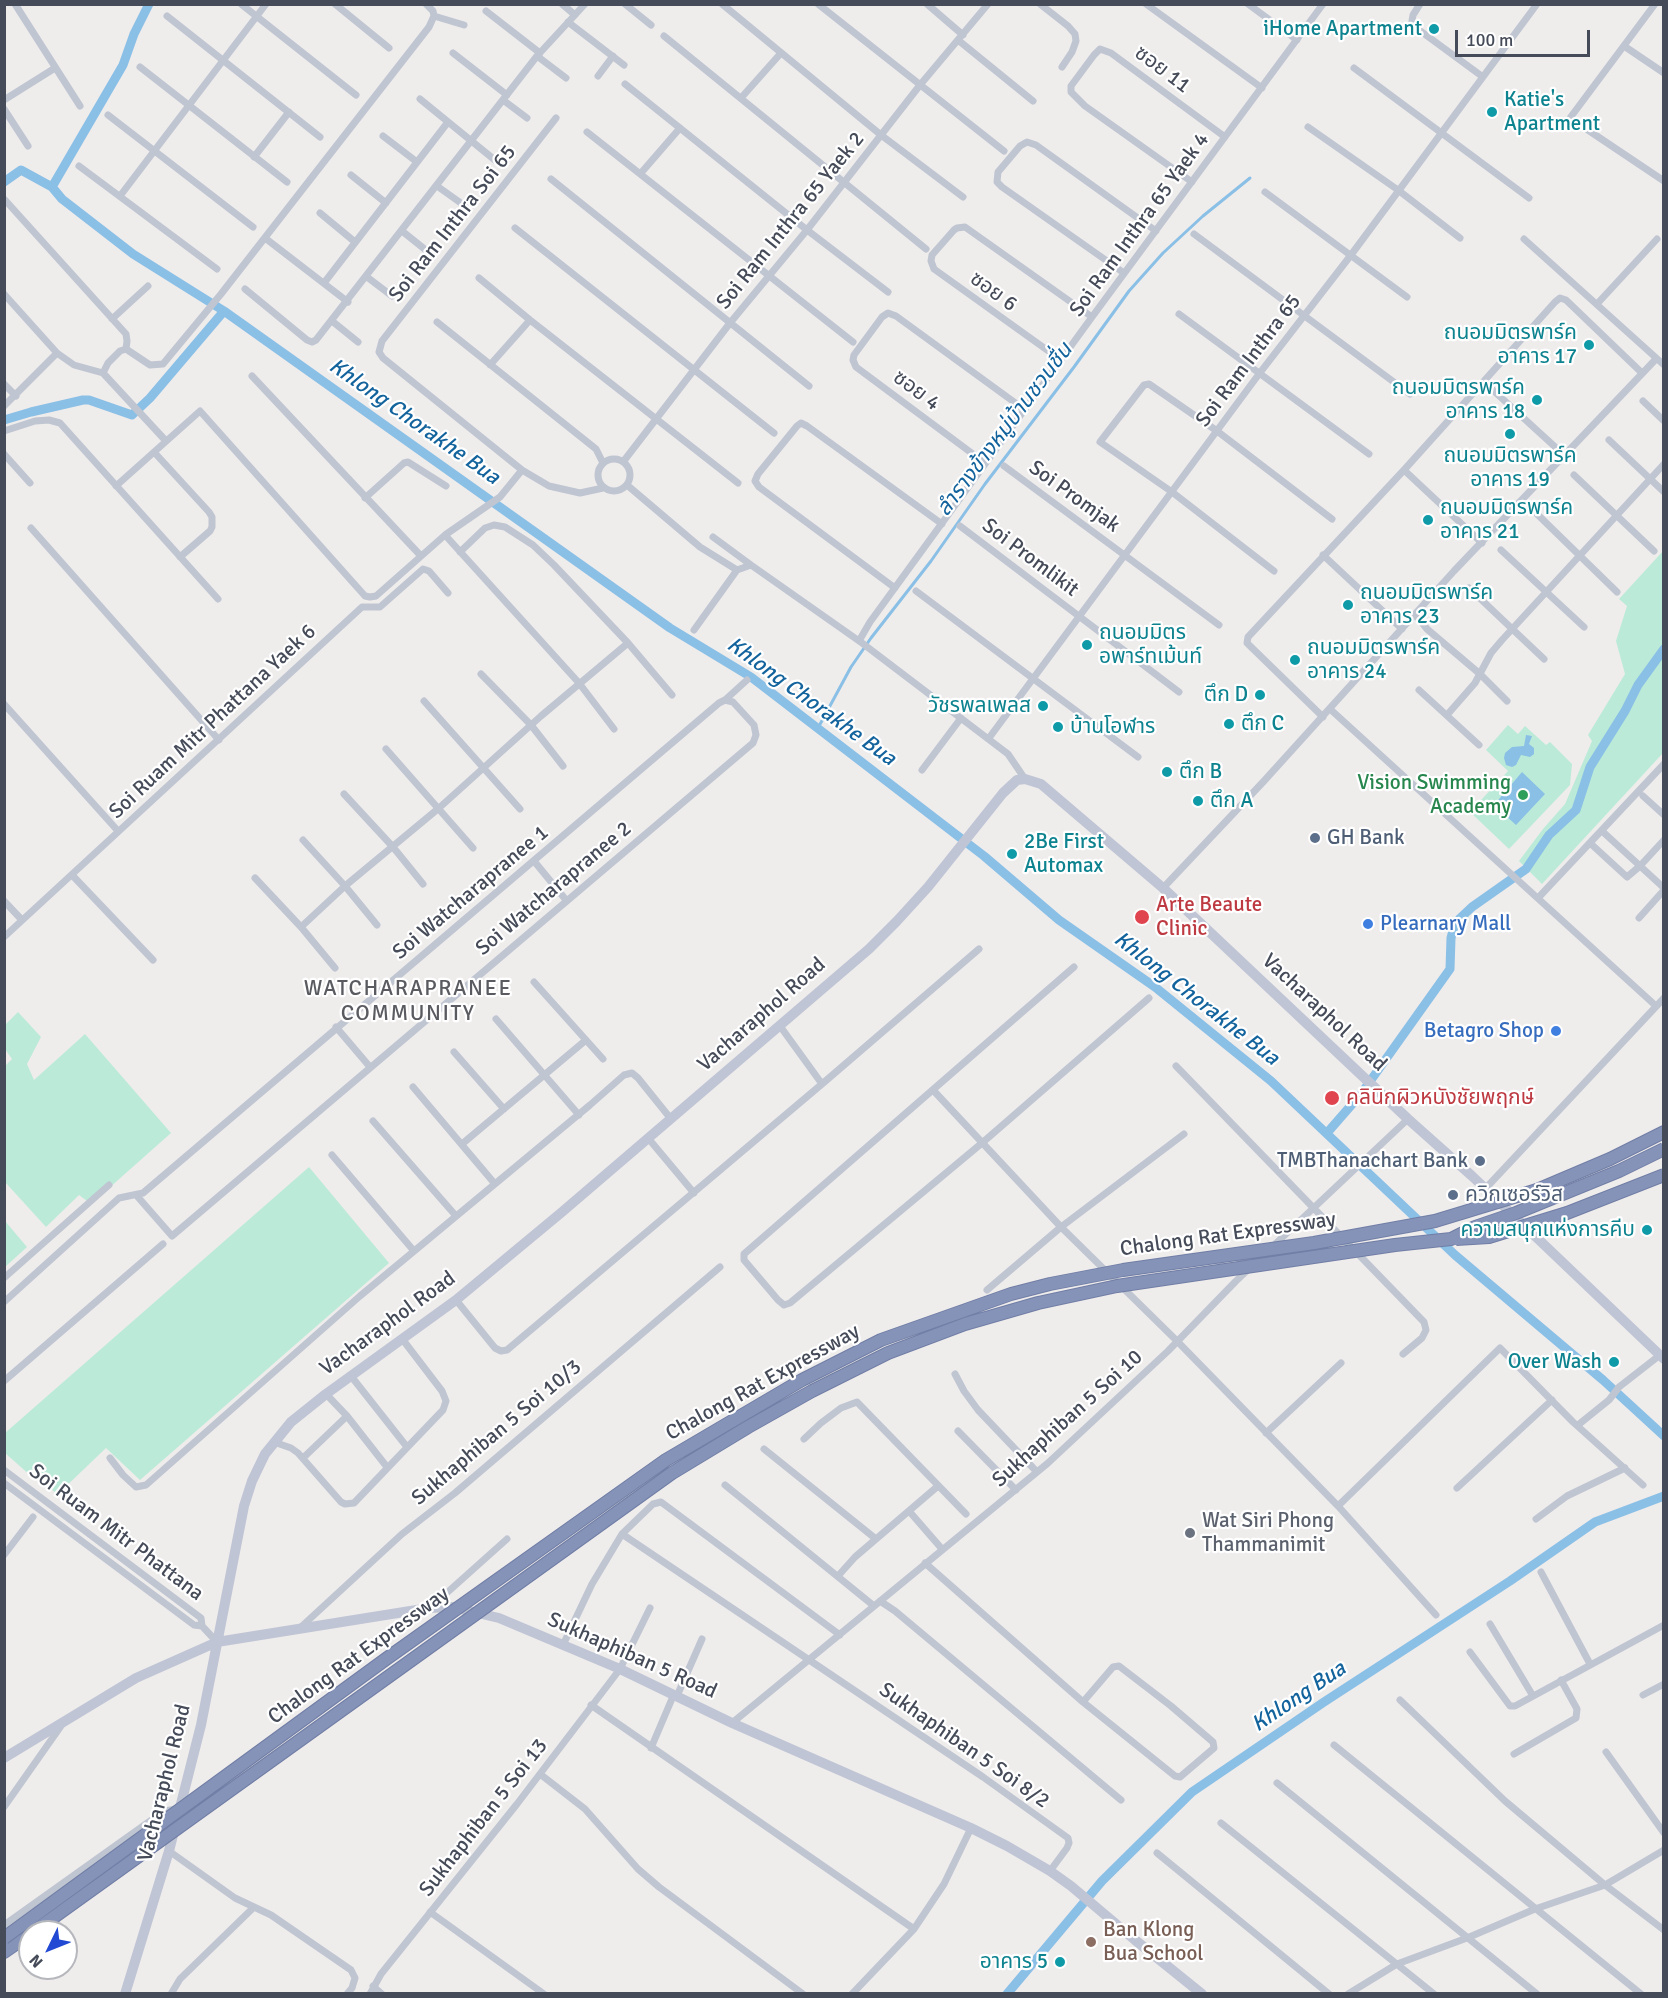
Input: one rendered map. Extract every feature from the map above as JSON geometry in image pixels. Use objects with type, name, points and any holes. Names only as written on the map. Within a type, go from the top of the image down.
[{"type":"highway","name":"Chalong Rat Expressway","points":[[4,1938],[386,1659],[666,1460],[802,1380],[881,1340],[1000,1298],[1050,1284],[1123,1269],[1314,1243],[1435,1221],[1537,1190],[1610,1159],[1664,1132]]},
{"type":"highway","name":"Chalong Rat Expressway","points":[[49,1920],[672,1473],[784,1406],[888,1353],[965,1324],[1038,1303],[1117,1286],[1395,1245],[1451,1239],[1474,1227],[1516,1213],[1619,1171],[1664,1149]]},
{"type":"highway","points":[[1451,1239],[1489,1237],[1567,1213],[1664,1175]]},
{"type":"highway","name":"Chalong Rat Expressway","points":[[4,1952],[18,1942]]},
{"type":"main road","name":"Vacharaphol Road","points":[[125,1994],[169,1851],[201,1725],[244,1506],[258,1467],[274,1442],[291,1422],[326,1394],[456,1300],[780,1026],[885,933],[957,851],[1009,785],[1017,780],[1025,778],[1041,784],[1163,888],[1662,1357]]},
{"type":"main road","name":"Sukhaphiban 5 Road","points":[[4,1758],[136,1678],[217,1642],[429,1608],[452,1607],[499,1618],[620,1669],[732,1723],[1007,1846],[1071,1886],[1202,1994]]},
{"type":"street","points":[[15,4],[80,106]]},
{"type":"street","points":[[241,4],[356,95]]},
{"type":"street","points":[[120,196],[267,4]]},
{"type":"street","points":[[335,4],[389,48]]},
{"type":"street","points":[[103,373],[108,363],[120,351],[126,350],[150,364],[158,366],[163,364],[221,294],[429,27],[434,16],[426,4]]},
{"type":"street","points":[[562,4],[575,15]]},
{"type":"street","points":[[245,289],[300,335],[312,342],[316,340],[348,302],[538,55],[585,4]]},
{"type":"street","points":[[625,4],[651,25]]},
{"type":"street","points":[[722,4],[881,135],[963,197]]},
{"type":"street","points":[[927,4],[961,38],[1033,101]]},
{"type":"street","name":"Soi Ram Inthra 65 Yaek 2","points":[[623,462],[730,323],[845,183],[920,85],[988,4]]},
{"type":"street","points":[[1040,4],[1075,34],[1076,41],[1072,52],[1062,68]]},
{"type":"street","points":[[1146,4],[1262,88]]},
{"type":"street","points":[[1248,4],[1297,40]]},
{"type":"street","name":"Soi Ram Inthra 65 Yaek 4","points":[[861,642],[895,588],[1060,360],[1323,4]]},
{"type":"street","points":[[1420,4],[1413,15],[1412,21],[1415,27],[1483,77]]},
{"type":"street","name":"Soi Ram Inthra 65","points":[[989,738],[1259,374],[1443,133],[1537,4]]},
{"type":"street","points":[[1655,4],[1570,118],[1664,181]]},
{"type":"street","points":[[821,5],[1004,151]]},
{"type":"street","points":[[486,11],[566,78]]},
{"type":"street","points":[[167,16],[320,137]]},
{"type":"street","points":[[434,16],[464,25]]},
{"type":"street","points":[[568,22],[624,65]]},
{"type":"street","points":[[664,36],[926,249]]},
{"type":"street","points":[[1624,46],[1664,73]]},
{"type":"street","name":"ซอย 11","points":[[1192,182],[1076,99],[1071,92],[1071,86],[1100,49],[1107,50],[1225,137]]},
{"type":"street","points":[[741,98],[780,52]]},
{"type":"street","points":[[453,53],[527,118]]},
{"type":"street","points":[[597,76],[613,56]]},
{"type":"street","points":[[140,67],[287,182]]},
{"type":"street","points":[[4,100],[55,68]]},
{"type":"street","points":[[1354,68],[1529,198]]},
{"type":"street","points":[[625,84],[888,292]]},
{"type":"street","points":[[420,99],[496,161]]},
{"type":"street","points":[[4,109],[28,146]]},
{"type":"street","points":[[254,158],[289,112]]},
{"type":"street","points":[[108,115],[253,227]]},
{"type":"street","name":"Soi Ram Inthra Soi 65","points":[[522,470],[383,358],[379,352],[382,341],[556,118]]},
{"type":"street","points":[[324,283],[448,122]]},
{"type":"street","points":[[1308,127],[1398,190],[1460,238]]},
{"type":"street","points":[[641,173],[680,128]]},
{"type":"street","points":[[587,132],[853,342]]},
{"type":"street","points":[[383,136],[417,162]]},
{"type":"street","points":[[1124,273],[997,182],[998,172],[1020,146],[1027,142],[1036,145],[1156,231]]},
{"type":"street","points":[[79,166],[217,269]]},
{"type":"street","points":[[351,175],[386,203]]},
{"type":"street","points":[[551,180],[809,386]]},
{"type":"street","points":[[437,186],[465,206]]},
{"type":"street","points":[[1265,192],[1407,297]]},
{"type":"street","points":[[5,200],[126,334],[126,350]]},
{"type":"street","points":[[320,213],[355,242]]},
{"type":"street","name":"ซอย 6","points":[[1060,360],[934,269],[930,261],[932,255],[957,228],[965,227],[1092,317]]},
{"type":"street","points":[[514,228],[774,433]]},
{"type":"street","points":[[402,231],[428,251]]},
{"type":"street","points":[[1194,234],[1410,394]]},
{"type":"street","points":[[264,238],[348,302]]},
{"type":"street","points":[[1524,239],[1664,365]]},
{"type":"street","points":[[1597,304],[1657,239]]},
{"type":"street","points":[[367,277],[392,296]]},
{"type":"street","points":[[480,278],[738,483]]},
{"type":"street","points":[[112,319],[148,286]]},
{"type":"street","points":[[4,294],[57,353],[74,365],[103,373],[163,439]]},
{"type":"street","points":[[1323,717],[1246,640],[1560,298],[1566,300],[1642,373]]},
{"type":"street","name":"ซอย 4","points":[[985,464],[856,367],[853,360],[854,355],[882,317],[888,313],[896,316],[1025,410]]},
{"type":"street","points":[[1179,314],[1369,454]]},
{"type":"street","points":[[490,365],[530,320]]},
{"type":"street","points":[[332,321],[358,342]]},
{"type":"street","points":[[437,322],[596,449],[603,463]]},
{"type":"street","points":[[4,406],[57,353]]},
{"type":"street","points":[[1163,888],[1323,717],[1415,614],[1656,359]]},
{"type":"street","points":[[252,376],[421,556]]},
{"type":"street","points":[[1484,382],[1564,455]]},
{"type":"street","points":[[4,384],[15,396]]},
{"type":"street","points":[[1274,571],[1172,492],[1100,442],[1144,385],[1149,384],[1217,431],[1332,519]]},
{"type":"street","points":[[1643,401],[1664,421]]},
{"type":"street","points":[[116,486],[154,452],[163,439],[200,411],[364,596],[370,597],[376,596],[445,535],[500,496],[522,470],[549,486],[580,493],[603,488],[613,492],[623,489],[630,476],[623,462],[613,459],[603,463],[599,468],[598,478],[603,488]]},
{"type":"street","points":[[4,431],[35,421],[49,420],[60,423],[218,598]]},
{"type":"street","points":[[895,588],[759,487],[755,481],[758,474],[801,423],[942,524]]},
{"type":"street","points":[[1609,440],[1664,492]]},
{"type":"street","points":[[154,452],[212,517],[210,531],[180,557]]},
{"type":"street","points":[[4,454],[30,483]]},
{"type":"street","points":[[365,498],[405,462],[446,486]]},
{"type":"street","points":[[1446,715],[1475,683],[1491,653],[1664,464]]},
{"type":"street","name":"Soi Promjak","points":[[1004,466],[1219,626]]},
{"type":"street","points":[[1404,470],[1482,543]]},
{"type":"street","points":[[1574,475],[1654,551]]},
{"type":"street","points":[[627,485],[700,547],[737,570]]},
{"type":"street","points":[[1537,514],[1617,592]]},
{"type":"street","points":[[460,552],[485,528],[494,525],[505,527],[533,545],[628,643],[672,696]]},
{"type":"street","name":"Soi Promlikit","points":[[960,526],[1179,692]]},
{"type":"street","points":[[31,528],[219,740]]},
{"type":"street","points":[[445,535],[579,683],[614,729]]},
{"type":"street","points":[[713,537],[861,642],[989,738],[1008,754],[1025,778]]},
{"type":"street","points":[[1502,549],[1584,627]]},
{"type":"street","points":[[1323,555],[1402,629]]},
{"type":"street","points":[[694,630],[737,570],[751,565]]},
{"type":"street","name":"Soi Ruam Mitr Phattana Yaek 6","points":[[4,937],[362,607],[380,607],[423,569],[429,571],[448,593]]},
{"type":"street","points":[[1469,588],[1544,659]]},
{"type":"street","points":[[916,591],[1138,757]]},
{"type":"street","points":[[1415,614],[1427,629],[1480,674],[1507,701]]},
{"type":"street","points":[[301,927],[345,886],[439,808],[483,766],[628,643]]},
{"type":"street","points":[[481,674],[531,725],[563,766]]},
{"type":"street","name":"Soi Watcharapranee 1","points":[[4,1302],[119,1198],[143,1193],[747,680]]},
{"type":"street","points":[[1419,690],[1479,745]]},
{"type":"street","name":"Soi Watcharapranee 2","points":[[137,1196],[172,1236],[753,743],[756,735],[754,725],[733,702],[725,700]]},
{"type":"street","points":[[424,701],[520,809]]},
{"type":"street","points":[[4,704],[118,831]]},
{"type":"street","points":[[1330,709],[1656,1006]]},
{"type":"street","points":[[922,770],[961,718]]},
{"type":"street","points":[[386,749],[473,848]]},
{"type":"street","points":[[1538,898],[1664,764]]},
{"type":"street","points":[[344,794],[393,847],[423,884]]},
{"type":"street","points":[[1643,796],[1664,815]]},
{"type":"street","points":[[1602,831],[1664,889],[1639,918]]},
{"type":"street","points":[[303,840],[345,886],[377,926]]},
{"type":"street","points":[[1590,843],[1626,877],[1640,866],[1664,840]]},
{"type":"street","points":[[534,861],[566,900]]},
{"type":"street","points":[[72,875],[153,960]]},
{"type":"street","points":[[255,878],[301,927],[335,968]]},
{"type":"street","points":[[4,900],[22,920]]},
{"type":"street","points":[[456,1300],[495,1348],[501,1351],[507,1350],[980,949]]},
{"type":"street","points":[[1074,968],[744,1254],[744,1260],[778,1300],[784,1305],[790,1303],[982,1143],[1149,998]]},
{"type":"street","points":[[534,982],[603,1059]]},
{"type":"street","points":[[1485,1189],[1664,998]]},
{"type":"street","points":[[496,1019],[579,1114]]},
{"type":"street","points":[[780,1026],[822,1084]]},
{"type":"street","points":[[336,1028],[370,1067]]},
{"type":"street","points":[[462,1144],[586,1040]]},
{"type":"street","points":[[454,1052],[504,1109]]},
{"type":"street","points":[[1176,1066],[1424,1322],[1426,1330],[1422,1338],[1403,1354]]},
{"type":"street","points":[[110,1458],[136,1487],[146,1485],[414,1251],[624,1075],[632,1073],[671,1119]]},
{"type":"street","points":[[413,1088],[495,1184]]},
{"type":"street","points":[[933,1090],[1062,1227],[1338,1506],[1436,1615]]},
{"type":"street","name":"Sukhaphiban 5 Soi 10","points":[[732,1723],[1016,1490],[1089,1426],[1236,1281],[1408,1119]]},
{"type":"street","points":[[373,1121],[456,1216]]},
{"type":"street","points":[[987,1290],[1062,1227],[1184,1134]]},
{"type":"street","points":[[648,1138],[694,1193]]},
{"type":"street","points":[[332,1155],[414,1251]]},
{"type":"street","points":[[4,1278],[109,1185]]},
{"type":"street","points":[[4,1381],[163,1244]]},
{"type":"street","name":"Sukhaphiban 5 Soi 10/3","points":[[299,1629],[402,1534],[455,1493],[720,1267]]},
{"type":"street","points":[[274,1442],[291,1448],[303,1458],[338,1499],[345,1504],[354,1503],[443,1410],[446,1401],[442,1391],[403,1340]]},
{"type":"street","points":[[1338,1506],[1499,1348],[1504,1350],[1552,1400],[1643,1485]]},
{"type":"street","points":[[1578,1425],[1609,1400],[1618,1387],[1662,1357]]},
{"type":"street","points":[[1266,1433],[1341,1362]]},
{"type":"street","points":[[955,1374],[978,1410],[1037,1472]]},
{"type":"street","points":[[351,1376],[407,1447]]},
{"type":"street","points":[[326,1394],[347,1416],[387,1467]]},
{"type":"street","points":[[1457,1488],[1552,1400]]},
{"type":"street","points":[[804,1438],[820,1423],[842,1408],[857,1402],[966,1514]]},
{"type":"street","points":[[303,1458],[347,1416]]},
{"type":"street","points":[[958,1431],[1016,1490]]},
{"type":"street","points":[[765,1449],[876,1539]]},
{"type":"street","points":[[1536,1519],[1567,1496],[1625,1468]]},
{"type":"street","name":"Soi Ruam Mitr Phattana","points":[[4,1470],[201,1618],[202,1626],[217,1642]]},
{"type":"street","name":"Soi Ruam Mitr Phattana","points":[[4,1483],[194,1625],[202,1626]]},
{"type":"street","points":[[725,1485],[838,1576],[877,1604],[895,1611],[1121,1800]]},
{"type":"street","points":[[838,1576],[855,1557],[938,1486]]},
{"type":"street","points":[[562,1645],[592,1584],[622,1534],[653,1504],[661,1502],[840,1635]]},
{"type":"street","points":[[909,1511],[942,1549]]},
{"type":"street","points":[[4,1555],[33,1516]]},
{"type":"street","points":[[622,1534],[809,1660]]},
{"type":"street","points":[[429,1608],[507,1539]]},
{"type":"street","points":[[925,1563],[1083,1702],[1178,1778],[1214,1748],[1213,1742],[1119,1666],[1113,1666],[1083,1702]]},
{"type":"street","points":[[1541,1572],[1590,1664]]},
{"type":"street","name":"Sukhaphiban 5 Soi 13","points":[[371,1990],[620,1669],[650,1608]]},
{"type":"street","points":[[1490,1624],[1533,1696]]},
{"type":"street","points":[[1470,1652],[1507,1705],[1515,1706],[1663,1626]]},
{"type":"street","points":[[651,1748],[702,1639]]},
{"type":"street","name":"Sukhaphiban 5 Soi 8/2","points":[[809,1660],[983,1777],[1068,1838],[1069,1843],[1050,1871]]},
{"type":"street","points":[[1514,1754],[1576,1718],[1577,1709],[1561,1680]]},
{"type":"street","points":[[1643,1695],[1664,1684]]},
{"type":"street","points":[[1400,1700],[1505,1801],[1605,1885],[1664,1930]]},
{"type":"street","points":[[591,1705],[914,1929]]},
{"type":"street","points":[[4,1807],[62,1724]]},
{"type":"street","points":[[1334,1745],[1641,1994]]},
{"type":"street","points":[[1606,1752],[1664,1833]]},
{"type":"street","points":[[540,1774],[585,1809],[638,1869],[658,1887],[803,1994]]},
{"type":"street","points":[[1277,1784],[1537,1994]]},
{"type":"street","points":[[4,1925],[164,1811],[180,1809]]},
{"type":"street","points":[[1221,1823],[1434,1994]]},
{"type":"street","points":[[852,1994],[914,1929],[938,1895],[971,1828]]},
{"type":"street","points":[[1347,1994],[1397,1964],[1605,1885],[1664,1850]]},
{"type":"street","points":[[169,1851],[235,1898],[272,1916],[351,1970],[355,1978],[347,1994]]},
{"type":"street","points":[[1157,1853],[1329,1994]]},
{"type":"street","points":[[171,1994],[180,1979],[253,1908]]},
{"type":"street","points":[[430,1912],[544,1994]]},
{"type":"street","points":[[371,1990],[382,1994]]},
{"type":"green space","points":[[1663,551],[1663,753],[1542,884],[1519,861],[1565,804],[1592,741],[1588,735],[1625,674],[1616,641],[1627,606],[1619,599]]},
{"type":"green space","name":"Vision Swimming Academy","points":[[1508,725],[1518,734],[1525,726],[1546,745],[1550,742],[1572,764],[1570,785],[1509,849],[1470,812],[1508,771],[1486,750]]},
{"type":"green space","points":[[18,1012],[41,1037],[27,1064],[34,1080],[85,1034],[171,1133],[91,1204],[79,1195],[46,1227],[5,1182],[5,1066],[12,1059],[5,1049],[5,1025]]},
{"type":"green space","points":[[309,1167],[389,1263],[140,1480],[106,1448],[58,1494],[31,1476],[5,1453],[5,1433]]},
{"type":"green space","points":[[5,1221],[27,1247],[4,1267]]},
{"type":"water","points":[[1526,735],[1532,736],[1529,744],[1534,748],[1534,754],[1530,757],[1521,755],[1516,765],[1512,767],[1506,765],[1505,753],[1512,747],[1524,746]]},
{"type":"water","points":[[1522,772],[1545,794],[1516,825],[1494,805]]},
{"type":"waterway","name":"Khlong Chorakhe Bua","points":[[149,4],[134,34],[123,65],[52,187],[62,199],[133,254],[224,311],[670,628],[751,677],[984,856],[1059,920],[1155,987],[1271,1081],[1455,1255],[1603,1380],[1664,1436]]},
{"type":"waterway","points":[[4,182],[21,170],[52,187]]},
{"type":"waterway","name":"ลำรางข้างหมู่บ้านชวนชื่น","points":[[818,728],[851,667],[871,638],[931,561],[985,484],[1129,291],[1163,253],[1203,216],[1250,178]]},
{"type":"waterway","points":[[4,420],[83,400],[132,415],[150,398],[224,311]]},
{"type":"waterway","points":[[1327,1133],[1361,1094],[1450,969],[1451,938],[1455,923],[1472,907],[1526,869],[1549,835],[1576,810],[1590,767],[1625,711],[1638,685],[1664,649]]},
{"type":"waterway","name":"Khlong Bua","points":[[1007,1994],[1102,1881],[1192,1792],[1595,1522],[1664,1496]]},
{"type":"place","name":"iHome Apartment","points":[[1434,29]]},
{"type":"place","name":"Katie's Apartment","points":[[1492,112]]},
{"type":"place","name":"ถนอมมิตรพาร์ค อาคาร 17","points":[[1589,345]]},
{"type":"place","name":"ถนอมมิตรพาร์ค อาคาร 18","points":[[1537,400]]},
{"type":"place","name":"ถนอมมิตรพาร์ค อาคาร 19","points":[[1510,434]]},
{"type":"place","name":"ถนอมมิตรพาร์ค อาคาร 21","points":[[1428,520]]},
{"type":"place","name":"ถนอมมิตรพาร์ค อาคาร 23","points":[[1348,605]]},
{"type":"place","name":"ถนอมมิตร อพาร์ทเม้นท์","points":[[1087,645]]},
{"type":"place","name":"ถนอมมิตรพาร์ค อาคาร 24","points":[[1295,660]]},
{"type":"place","name":"ตึก D","points":[[1260,695]]},
{"type":"place","name":"วัชรพลเพลส","points":[[1043,706]]},
{"type":"place","name":"ตึก C","points":[[1229,724]]},
{"type":"place","name":"บ้านโอฬาร","points":[[1058,727]]},
{"type":"place","name":"ตึก B","points":[[1167,772]]},
{"type":"place","name":"Vision Swimming Academy","points":[[1523,795]]},
{"type":"place","name":"ตึก A","points":[[1198,801]]},
{"type":"place","name":"GH Bank","points":[[1315,838]]},
{"type":"place","name":"2Be First Automax","points":[[1012,854]]},
{"type":"place","name":"Arte Beaute Clinic","points":[[1142,917]]},
{"type":"place","name":"Plearnary Mall","points":[[1368,924]]},
{"type":"place","name":"Betagro Shop","points":[[1556,1031]]},
{"type":"place","name":"คลินิกผิวหนังชัยพฤกษ์","points":[[1332,1098]]},
{"type":"place","name":"TMBThanachart Bank","points":[[1480,1161]]},
{"type":"place","name":"ควิกเซอร์วิส","points":[[1453,1195]]},
{"type":"place","name":"ความสนุกแห่งการคีบ","points":[[1647,1230]]},
{"type":"place","name":"Over Wash","points":[[1614,1362]]},
{"type":"place","name":"Wat Siri Phong Thammanimit","points":[[1190,1533]]},
{"type":"place","name":"Ban Klong Bua School","points":[[1091,1942]]},
{"type":"place","name":"อาคาร 5","points":[[1060,1962]]},
{"type":"district","name":"WATCHARAPRANEE COMMUNITY","points":[[408,1002]]}]
